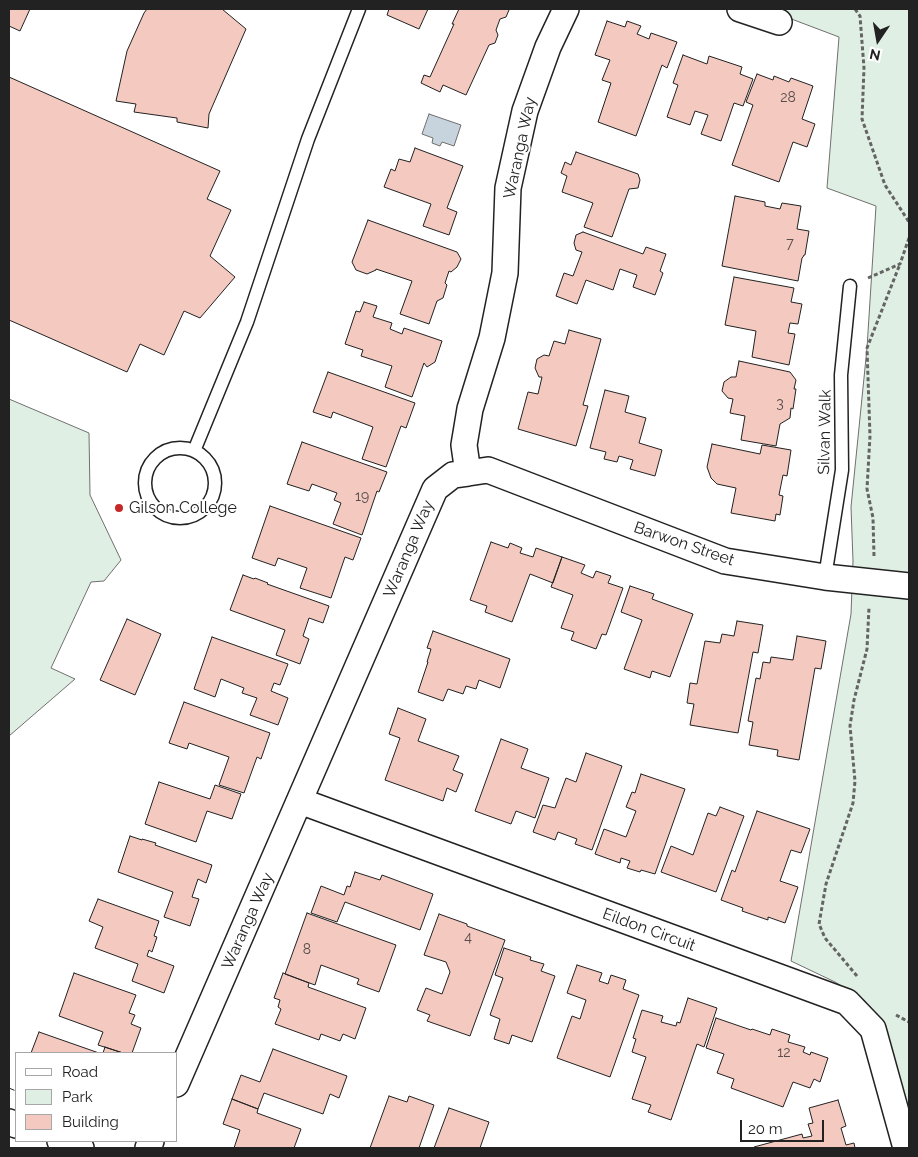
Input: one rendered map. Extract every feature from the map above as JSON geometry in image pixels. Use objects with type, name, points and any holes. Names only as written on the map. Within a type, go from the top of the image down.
[{"type":"street","name":"Waranga Way","points":[[178,1079],[435,490],[452,475],[468,473],[464,445],[470,409],[492,338],[505,273],[508,188],[525,111],[548,48],[566,9]]},
{"type":"street","points":[[740,9],[779,22]]},
{"type":"street","name":"Barwon Street","points":[[468,473],[488,470],[725,561],[824,577],[909,586]]},
{"type":"street","name":"Eildon Circuit","points":[[300,801],[847,1002],[873,1029],[906,1148]]},
{"type":"street","points":[[63,1142],[80,1148]]},
{"type":"lane","points":[[194,451],[247,322],[308,139],[359,9]]},
{"type":"lane","name":"Silvan Walk","points":[[824,577],[842,470],[841,375],[850,286]]},
{"type":"lane","points":[[183,448],[194,451],[204,457],[212,467],[216,478],[215,491],[211,502],[192,517],[168,516],[150,502],[146,492],[147,470],[153,460],[162,453],[172,449],[183,448]]},
{"type":"path","points":[[855,9],[860,16],[864,68],[862,119],[885,185],[909,222]]},
{"type":"path","points":[[860,979],[825,938],[819,924],[826,884],[852,803],[855,781],[850,726],[854,700],[867,649],[870,582],[874,561],[873,518],[867,489],[870,436],[867,348],[909,238]]},
{"type":"path","points":[[850,286],[900,264]]},
{"type":"green space","points":[[765,9],[909,9],[909,1114],[878,1025],[864,1000],[835,982],[791,961],[851,614],[853,561],[851,507],[867,348],[876,206],[827,188],[839,37]]},
{"type":"green space","points":[[9,399],[89,433],[90,495],[121,560],[104,581],[91,582],[51,668],[75,679],[9,736]]},
{"type":"shaded area","points":[[429,114],[461,125],[454,146],[442,142],[440,146],[432,143],[433,138],[422,134]]},
{"type":"building","points":[[9,9],[30,9],[20,31],[9,26]]},
{"type":"building","points":[[147,9],[222,9],[246,29],[209,114],[208,128],[177,122],[177,118],[134,112],[136,104],[116,101],[127,51]]},
{"type":"building","points":[[389,9],[428,9],[419,29],[387,15]]},
{"type":"building","points":[[459,9],[509,9],[506,17],[500,19],[496,30],[498,35],[495,43],[489,45],[466,95],[443,85],[440,92],[421,83],[424,75],[430,77]]},
{"type":"building","points":[[607,21],[625,27],[627,21],[641,26],[637,34],[649,39],[651,33],[677,42],[667,68],[662,65],[636,136],[598,122],[611,83],[602,80],[610,60],[595,55]]},
{"type":"building","points":[[683,55],[707,64],[709,56],[742,67],[740,74],[753,79],[743,106],[734,103],[721,141],[701,134],[708,115],[695,111],[690,125],[667,117],[678,85],[673,83]]},
{"type":"building","points":[[757,74],[773,80],[774,76],[789,82],[791,78],[813,86],[802,119],[815,124],[807,147],[793,142],[779,182],[732,165],[753,105],[746,102]]},
{"type":"building","points":[[9,77],[220,171],[207,199],[231,210],[210,256],[235,277],[200,318],[184,311],[164,355],[140,344],[127,372],[9,320]]},
{"type":"building","points":[[415,148],[463,166],[447,208],[457,212],[449,235],[423,226],[431,204],[384,187],[391,169],[395,171],[399,159],[410,162]]},
{"type":"building","points":[[576,152],[638,174],[640,180],[638,188],[629,189],[612,237],[584,227],[593,203],[562,192],[567,176],[561,173],[565,162],[571,165]]},
{"type":"building","points":[[735,196],[765,202],[765,206],[780,209],[782,203],[801,206],[797,229],[809,231],[798,281],[722,266]]},
{"type":"building","points":[[368,220],[457,252],[461,259],[457,267],[451,272],[449,271],[443,298],[437,301],[429,324],[400,314],[412,281],[376,269],[367,274],[356,270],[352,262]]},
{"type":"building","points":[[583,232],[643,254],[646,247],[666,254],[660,271],[663,273],[655,295],[633,287],[637,275],[620,269],[613,290],[586,280],[577,304],[556,296],[564,273],[573,276],[582,252],[576,250],[574,243],[576,235]]},
{"type":"building","points":[[734,277],[794,288],[791,302],[802,304],[798,324],[790,323],[788,333],[795,334],[789,365],[752,357],[756,331],[725,325]]},
{"type":"building","points":[[364,302],[377,306],[373,317],[392,323],[390,329],[402,334],[404,328],[442,341],[435,362],[427,367],[424,363],[412,397],[385,387],[392,366],[361,356],[363,350],[345,344],[356,311],[360,312]]},
{"type":"building","points":[[569,330],[601,339],[583,405],[588,406],[576,446],[518,429],[528,392],[538,394],[542,377],[539,377],[535,368],[537,359],[544,355],[549,356],[554,341],[565,344]]},
{"type":"building","points":[[739,361],[790,372],[796,380],[793,409],[791,408],[790,418],[780,424],[776,446],[741,440],[745,416],[730,413],[733,399],[728,398],[722,391],[724,382],[731,377],[736,377]]},
{"type":"building","points":[[328,372],[415,403],[406,428],[401,426],[386,467],[362,459],[373,427],[333,412],[331,418],[313,412]]},
{"type":"building","points":[[605,390],[629,396],[625,412],[646,418],[639,443],[662,450],[655,476],[630,469],[633,460],[619,456],[617,462],[604,459],[606,452],[590,448]]},
{"type":"building","points":[[302,442],[387,472],[379,492],[377,491],[362,535],[333,524],[341,503],[334,500],[337,493],[312,484],[309,491],[287,484]]},
{"type":"building","points":[[712,444],[760,454],[762,445],[791,450],[787,476],[783,475],[779,495],[783,496],[780,515],[776,514],[775,521],[731,513],[736,488],[717,484],[711,478],[707,467]]},
{"type":"building","points":[[270,506],[361,538],[353,560],[345,557],[331,598],[300,588],[307,568],[278,558],[275,566],[252,558]]},
{"type":"building","points":[[491,542],[508,548],[510,543],[522,548],[520,553],[533,557],[536,548],[562,557],[553,583],[530,574],[512,622],[485,612],[487,606],[470,600]]},
{"type":"building","points":[[562,557],[585,565],[581,573],[593,578],[596,571],[611,576],[608,583],[623,588],[606,635],[602,634],[596,649],[571,640],[574,632],[561,628],[573,595],[551,587]]},
{"type":"building","points":[[243,575],[329,606],[323,623],[309,618],[303,636],[309,639],[300,664],[276,655],[285,630],[230,610]]},
{"type":"building","points":[[630,586],[654,594],[652,599],[693,614],[670,677],[652,671],[650,678],[624,669],[642,620],[621,612]]},
{"type":"building","points":[[127,619],[161,634],[135,695],[100,680]]},
{"type":"building","points":[[737,621],[763,625],[758,653],[753,652],[738,733],[690,725],[694,704],[687,703],[690,683],[697,684],[705,641],[720,643],[722,634],[734,636]]},
{"type":"building","points":[[433,631],[510,659],[500,688],[479,680],[476,689],[466,686],[463,694],[448,689],[443,701],[418,692],[428,662],[431,649],[427,648]]},
{"type":"building","points":[[797,636],[826,641],[821,669],[815,668],[799,760],[777,756],[778,750],[749,745],[753,722],[748,721],[756,678],[760,679],[763,662],[770,663],[771,657],[793,660]]},
{"type":"building","points":[[212,637],[288,664],[280,685],[274,683],[271,691],[288,698],[278,725],[250,715],[257,698],[242,693],[244,688],[221,679],[215,697],[194,689]]},
{"type":"building","points":[[184,702],[270,733],[261,759],[257,757],[244,793],[219,785],[229,757],[189,743],[187,749],[169,743]]},
{"type":"building","points":[[398,708],[426,719],[418,741],[459,756],[453,770],[463,774],[456,792],[447,788],[443,801],[385,780],[400,738],[389,734]]},
{"type":"building","points":[[501,739],[528,749],[521,768],[549,778],[535,818],[516,811],[511,824],[475,811]]},
{"type":"building","points":[[586,753],[622,766],[592,850],[575,844],[577,839],[558,832],[555,840],[533,832],[543,805],[555,808],[566,778],[576,782]]},
{"type":"building","points":[[641,774],[685,789],[655,874],[627,868],[630,861],[621,858],[620,863],[595,854],[604,829],[626,837],[636,811],[626,807],[632,792],[635,793]]},
{"type":"building","points":[[159,782],[210,799],[215,785],[241,794],[232,819],[207,811],[196,842],[145,824]]},
{"type":"building","points":[[720,807],[744,816],[716,892],[661,872],[671,846],[693,855],[708,813],[716,816]]},
{"type":"building","points":[[757,811],[810,829],[801,853],[791,850],[780,881],[798,887],[785,923],[768,917],[768,920],[742,911],[743,908],[721,900],[732,870],[735,872]]},
{"type":"building","points":[[130,836],[156,843],[155,845],[212,865],[206,883],[198,879],[192,897],[199,899],[190,926],[164,917],[173,892],[118,872]]},
{"type":"building","points":[[355,872],[380,880],[382,875],[433,894],[420,930],[345,902],[337,922],[311,913],[321,886],[344,895],[347,886],[350,887]]},
{"type":"building","points":[[98,899],[159,921],[154,936],[157,937],[152,952],[149,950],[147,956],[174,966],[164,993],[132,981],[138,964],[95,948],[103,927],[89,921]]},
{"type":"building","points":[[307,913],[396,945],[379,992],[357,984],[359,979],[321,965],[315,985],[285,974]]},
{"type":"building","points":[[439,914],[505,940],[470,1036],[427,1021],[430,1015],[417,1010],[426,988],[442,994],[450,972],[446,962],[424,955]]},
{"type":"building","points":[[504,948],[531,957],[530,960],[544,964],[541,971],[555,976],[532,1042],[512,1035],[509,1044],[494,1039],[500,1019],[490,1015],[503,978],[495,975]]},
{"type":"building","points":[[577,965],[602,973],[599,981],[608,984],[611,975],[626,980],[623,989],[639,995],[610,1077],[557,1058],[572,1016],[580,1019],[586,1000],[567,993]]},
{"type":"building","points":[[74,973],[136,995],[129,1013],[135,1015],[131,1024],[141,1028],[132,1052],[120,1052],[98,1045],[103,1032],[59,1016]]},
{"type":"building","points":[[283,973],[309,983],[308,987],[366,1008],[355,1039],[343,1034],[340,1041],[321,1034],[319,1040],[275,1024],[281,1009],[278,1007],[280,1000],[274,998]]},
{"type":"building","points":[[688,998],[717,1008],[704,1047],[697,1044],[671,1120],[648,1112],[651,1105],[632,1099],[646,1057],[632,1052],[636,1039],[633,1038],[642,1010],[663,1016],[661,1022],[676,1026],[677,1022],[680,1023]]},
{"type":"building","points":[[716,1018],[770,1035],[772,1029],[790,1035],[788,1042],[805,1047],[803,1052],[810,1055],[811,1052],[828,1058],[820,1082],[814,1079],[810,1088],[793,1082],[783,1107],[731,1088],[734,1079],[717,1073],[724,1054],[706,1048]]},
{"type":"building","points":[[39,1032],[96,1052],[31,1052]]},
{"type":"building","points":[[105,1047],[120,1052],[103,1052]]},
{"type":"building","points":[[273,1049],[347,1076],[339,1098],[330,1094],[323,1114],[264,1093],[258,1109],[232,1099],[241,1075],[260,1082]]},
{"type":"building","points":[[389,1096],[407,1102],[409,1096],[434,1105],[419,1148],[370,1148]]},
{"type":"building","points":[[232,1099],[258,1109],[257,1113],[301,1129],[294,1148],[234,1148],[240,1130],[223,1124]]},
{"type":"building","points":[[838,1100],[846,1126],[841,1128],[846,1145],[854,1143],[855,1148],[754,1147],[802,1134],[803,1138],[812,1136],[808,1124],[813,1123],[809,1108]]},
{"type":"building","points":[[449,1108],[489,1122],[480,1148],[434,1148]]},
{"type":"fence","points":[[9,1088],[15,1091]]},
{"type":"place","name":"Gilson College","points":[[119,508]]}]
